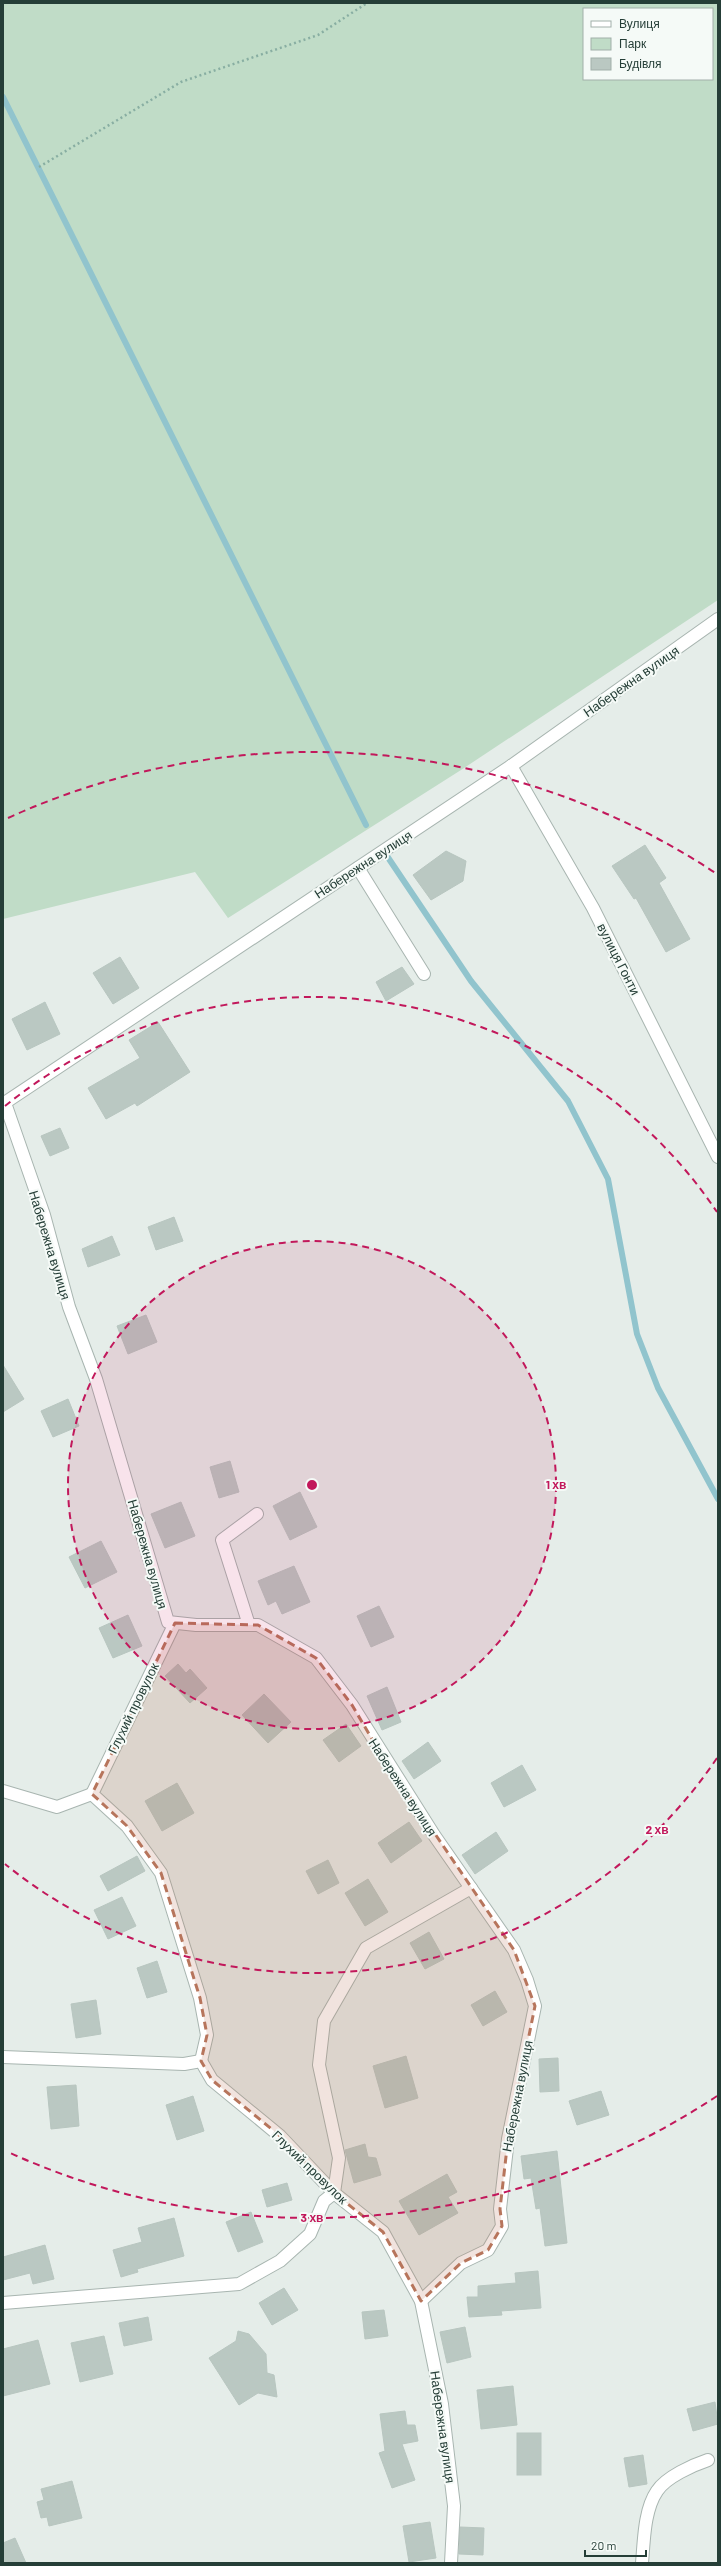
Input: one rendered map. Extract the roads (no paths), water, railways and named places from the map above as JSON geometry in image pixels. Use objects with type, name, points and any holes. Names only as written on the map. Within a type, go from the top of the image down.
[{"type":"street","name":"Набережна вулиця","points":[[451,2563],[454,2506],[445,2427],[421,2301],[461,2263],[488,2250],[502,2226],[500,2209],[508,2139],[535,2006],[514,1950],[382,1756],[352,1705],[316,1658],[258,1625],[168,1622],[94,1372],[69,1307],[44,1215],[4,1104],[512,766],[718,619]]},
{"type":"street","name":"вулиця Гонти","points":[[512,766],[593,908],[718,1157]]},
{"type":"street","points":[[358,868],[424,974]]},
{"type":"street","points":[[249,1625],[222,1540],[257,1514]]},
{"type":"street","name":"Глухий провулок","points":[[92,1794],[175,1623]]},
{"type":"street","points":[[3,1791],[57,1807],[92,1794],[127,1826],[161,1873],[200,1998],[207,2035],[202,2061],[184,2064],[3,2056]]},
{"type":"street","points":[[3,2303],[239,2284],[280,2261],[310,2234],[324,2201],[334,2193],[339,2158],[319,2065],[324,2021],[366,1948],[471,1888]]},
{"type":"street","name":"Глухий провулок","points":[[202,2061],[212,2080],[280,2136],[334,2193],[383,2232],[421,2301]]},
{"type":"street","points":[[642,2563],[648,2514],[657,2491],[688,2468],[708,2460]]},
{"type":"waterway","points":[[3,97],[366,825]]},
{"type":"waterway","points":[[387,856],[471,981],[568,1101],[608,1179],[637,1334],[658,1388],[718,1499]]}]
